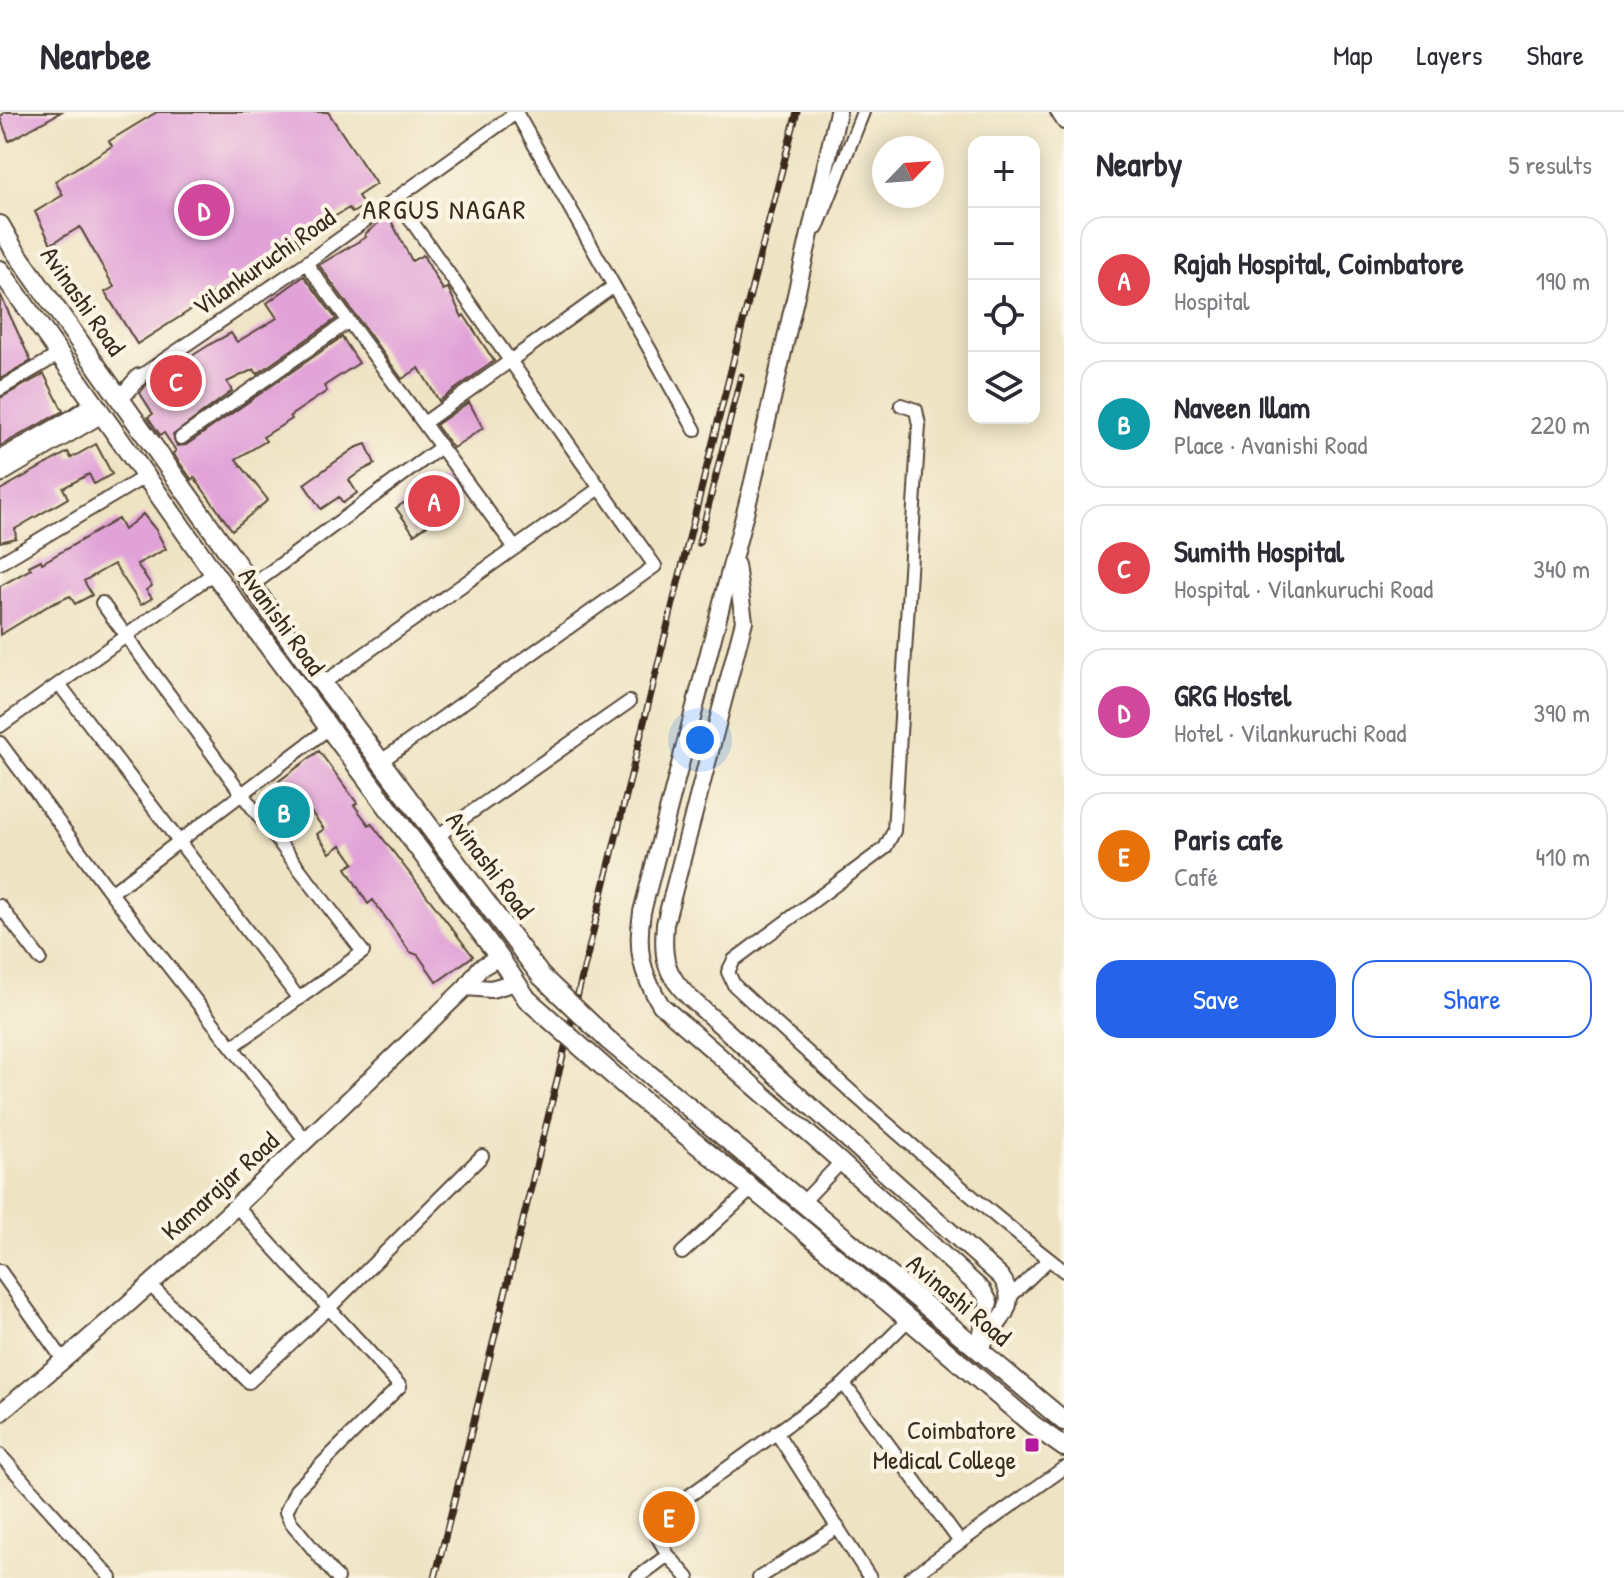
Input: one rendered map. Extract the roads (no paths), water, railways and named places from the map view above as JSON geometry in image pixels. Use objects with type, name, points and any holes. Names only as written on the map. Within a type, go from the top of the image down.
[{"type":"main road","points":[[838,112],[734,556],[642,912],[638,938],[648,984],[661,1005],[983,1291],[989,1302],[978,1350]]},
{"type":"main road","name":"Avinashi Road","points":[[0,225],[13,248],[251,586],[541,976],[608,1040],[1064,1421]]},
{"type":"main road","name":"Avanishi Road","points":[[0,270],[214,573],[527,999]]},
{"type":"main road","name":"Vilankuruchi Road","points":[[117,394],[139,377]]},
{"type":"main road","points":[[0,459],[73,418],[98,409]]},
{"type":"main road","points":[[0,474],[98,409]]},
{"type":"main road","points":[[734,556],[744,621],[665,924],[663,949],[667,967],[677,985],[690,998],[1001,1277],[1011,1296],[1008,1308],[978,1350]]},
{"type":"main road","points":[[286,671],[304,659]]},
{"type":"main road","points":[[354,761],[375,755]]},
{"type":"main road","name":"Kamarajar Road","points":[[0,1413],[64,1361],[306,1141],[466,987],[480,968],[499,957]]},
{"type":"main road","points":[[466,987],[491,989],[516,982]]},
{"type":"main road","name":"Avinashi Road","points":[[527,999],[631,1091],[753,1188],[1033,1425],[1064,1447]]},
{"type":"street","points":[[516,112],[695,430]]},
{"type":"street","name":"Vilankuruchi Road","points":[[139,377],[306,263],[516,112]]},
{"type":"street","points":[[803,266],[863,112]]},
{"type":"street","points":[[1057,112],[1064,123]]},
{"type":"street","points":[[375,755],[655,566],[396,199]]},
{"type":"street","points":[[306,263],[515,548]]},
{"type":"street","points":[[424,423],[614,286]]},
{"type":"street","points":[[181,438],[349,321]]},
{"type":"street","points":[[0,389],[58,355]]},
{"type":"street","points":[[901,405],[916,410],[919,425],[894,831],[885,848],[734,960],[728,972],[734,985],[871,1111],[1064,1271]]},
{"type":"street","points":[[251,586],[441,447]]},
{"type":"street","points":[[0,563],[146,476]]},
{"type":"street","points":[[322,684],[600,488]]},
{"type":"street","points":[[0,726],[214,573]]},
{"type":"street","points":[[102,603],[363,952],[232,1047]]},
{"type":"street","points":[[59,684],[299,999]]},
{"type":"street","points":[[436,837],[629,702]]},
{"type":"street","points":[[111,893],[329,728]]},
{"type":"street","points":[[0,743],[111,893],[306,1141]]},
{"type":"street","points":[[0,906],[40,959]]},
{"type":"street","points":[[149,1284],[249,1382],[329,1308],[482,1156]]},
{"type":"street","points":[[803,1202],[841,1162]]},
{"type":"street","points":[[682,1253],[753,1188]]},
{"type":"street","points":[[235,1205],[400,1386],[296,1490],[286,1512],[337,1578]]},
{"type":"street","points":[[1011,1296],[1049,1259]]},
{"type":"street","points":[[0,1271],[64,1361]]},
{"type":"street","points":[[688,1578],[668,1555],[650,1524],[844,1384],[908,1320]]},
{"type":"street","points":[[844,1384],[960,1542]]},
{"type":"street","points":[[776,1432],[870,1578]]},
{"type":"street","points":[[0,1455],[111,1578]]},
{"type":"street","points":[[910,1578],[1064,1468]]},
{"type":"street","points":[[759,1578],[838,1527]]},
{"type":"street","points":[[637,1578],[668,1555]]},
{"type":"railway","points":[[435,1578],[704,478],[797,112]]},
{"type":"railway","points":[[699,543],[741,376]]},
{"type":"place","name":"GRG Hostel","points":[[204,210]]},
{"type":"place","name":"Sumith Hospital","points":[[176,381]]},
{"type":"place","name":"Rajah Hospital, Coimbatore","points":[[434,501]]},
{"type":"place","name":"Naveen Illam","points":[[284,812]]},
{"type":"place","name":"Coimbatore Medical College","points":[[1032,1445]]},
{"type":"place","name":"Paris cafe","points":[[669,1517]]},
{"type":"district","name":"ARGUS NAGAR","points":[[445,209]]}]
